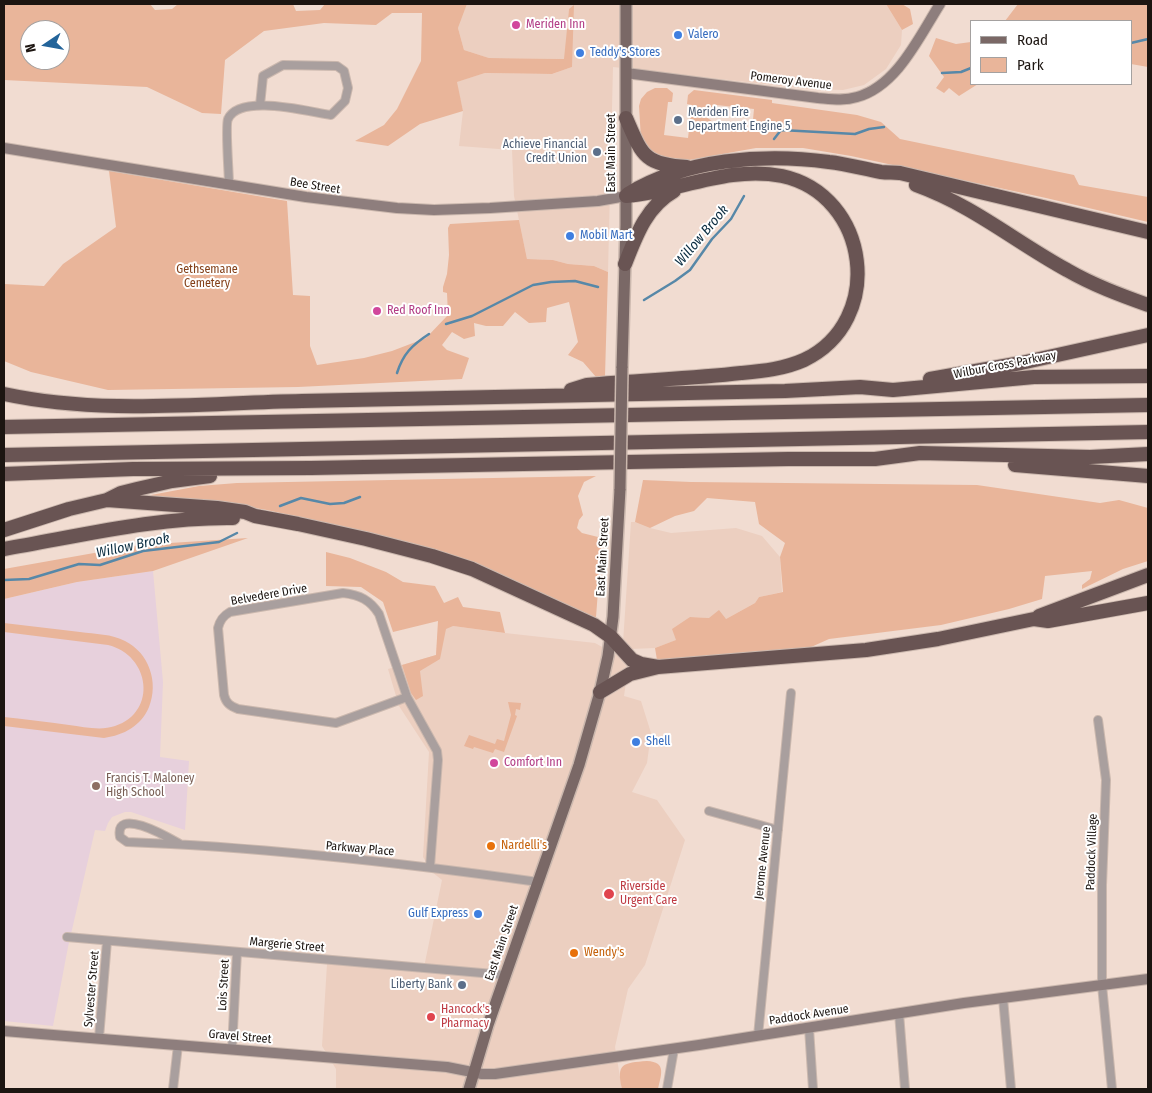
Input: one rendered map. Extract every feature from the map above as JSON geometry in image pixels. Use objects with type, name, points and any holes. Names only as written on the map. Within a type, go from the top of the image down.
[{"type":"highway","points":[[626,118],[640,148],[650,159],[667,165],[700,167]]},
{"type":"highway","points":[[626,196],[645,184],[700,167],[745,160],[795,159],[846,164],[903,174],[1148,232]]},
{"type":"highway","points":[[883,172],[950,198],[979,214],[1076,276],[1148,305]]},
{"type":"highway","points":[[558,396],[587,386],[711,376],[786,366],[803,360],[823,348],[847,319],[854,303],[858,270],[856,252],[845,223],[836,210],[821,195],[796,180],[766,174],[730,176],[649,194],[626,196]]},
{"type":"highway","points":[[625,264],[638,231],[650,212],[664,198],[683,186]]},
{"type":"highway","name":"Wilbur Cross Parkway","points":[[860,387],[915,381],[977,371],[1148,335]]},
{"type":"highway","points":[[7,393],[68,404],[124,406],[785,391],[860,387],[893,390],[1034,377],[1148,376]]},
{"type":"highway","points":[[4,427],[1148,405]]},
{"type":"highway","points":[[4,455],[1148,432]]},
{"type":"highway","points":[[875,459],[920,452],[1090,457],[1148,454]]},
{"type":"highway","points":[[4,474],[133,469],[788,458],[875,459],[1042,466],[1148,476]]},
{"type":"highway","points":[[4,530],[70,509],[106,500],[129,491],[172,481],[210,476],[258,474],[280,468]]},
{"type":"highway","points":[[106,500],[217,508],[245,512],[255,516],[344,534],[453,562],[493,578],[594,625],[611,637],[632,660],[640,664],[658,667]]},
{"type":"highway","points":[[4,549],[153,523],[195,518],[246,518],[255,516]]},
{"type":"highway","points":[[1034,619],[1045,613],[1148,575]]},
{"type":"highway","points":[[600,692],[630,674],[658,667],[866,650],[938,639],[1034,619],[1048,620],[1148,603]]},
{"type":"main road","name":"East Main Street","points":[[469,1089],[505,975],[579,765],[600,692],[611,637],[615,598],[620,489],[626,196],[626,4]]},
{"type":"main road","name":"Pomeroy Avenue","points":[[626,72],[834,100],[857,97],[878,87],[896,72],[940,4]]},
{"type":"main road","name":"Bee Street","points":[[4,148],[340,202],[415,209],[475,209],[578,203],[626,196]]},
{"type":"main road","name":"Paddock Avenue","points":[[473,1072],[501,1074],[674,1049],[898,1013],[1148,979]]},
{"type":"main road","name":"Gravel Street","points":[[4,1031],[447,1067],[473,1072]]},
{"type":"street","points":[[229,184],[227,120],[234,111],[246,106],[260,105],[331,115],[345,101],[348,88],[344,71],[337,66],[283,65],[263,76],[261,80],[260,105]]},
{"type":"street","name":"Belvedere Drive","points":[[407,697],[336,723],[238,709],[231,706],[226,701],[224,695],[218,628],[220,621],[230,612],[344,594],[364,597],[373,604],[379,614],[407,697],[434,742],[437,751],[438,760],[430,867]]},
{"type":"street","name":"Jerome Avenue","points":[[758,1036],[791,693]]},
{"type":"street","name":"Paddock Village","points":[[1098,720],[1106,780],[1102,885],[1102,985],[1112,1089]]},
{"type":"street","points":[[709,812],[778,830]]},
{"type":"street","name":"Parkway Place","points":[[180,844],[159,831],[143,826],[126,824],[119,830],[120,837],[127,842],[180,844],[430,867],[538,882]]},
{"type":"street","name":"Margerie Street","points":[[67,937],[505,975]]},
{"type":"street","name":"Sylvester Street","points":[[99,1038],[107,940]]},
{"type":"street","name":"Lois Street","points":[[232,1049],[237,952]]},
{"type":"street","points":[[1002,998],[1011,1089]]},
{"type":"street","points":[[898,1013],[905,1089]]},
{"type":"street","points":[[809,1028],[814,1089]]},
{"type":"street","points":[[173,1089],[178,1045]]},
{"type":"street","points":[[667,1089],[674,1049]]},
{"type":"shaded area","points":[[467,4],[886,4],[902,30],[901,45],[886,69],[864,85],[843,90],[809,89],[613,67],[608,272],[594,266],[568,264],[553,260],[527,259],[514,196],[512,150],[459,146],[463,111],[456,82],[485,73],[552,74],[572,67],[569,9],[565,59],[489,58],[464,50],[458,28]]},
{"type":"shaded area","points":[[631,522],[671,533],[736,528],[762,536],[780,557],[782,592],[759,597],[755,603],[726,619],[690,617],[677,640],[655,648],[631,649],[624,696],[641,701],[651,733],[647,763],[632,792],[657,800],[685,840],[645,965],[628,989],[615,1047],[622,1089],[336,1089],[336,1069],[322,1046],[327,964],[423,972],[442,880],[432,872],[423,857],[429,752],[399,706],[388,669],[436,655],[439,621],[453,626],[595,643],[622,658]]},
{"type":"shaded area","name":"Francis T. Maloney High School","points":[[153,571],[163,682],[160,757],[189,761],[185,830],[131,812],[125,812],[112,817],[105,831],[95,830],[68,947],[53,1026],[4,1021],[4,599],[77,582]]},
{"type":"green space","points":[[4,4],[150,4],[155,10],[172,9],[178,4],[293,4],[296,11],[320,10],[325,4],[467,4],[458,28],[464,50],[489,58],[564,59],[569,9],[574,5],[572,67],[552,74],[485,73],[457,82],[463,111],[420,124],[388,146],[355,141],[384,125],[397,109],[421,61],[422,13],[392,13],[376,25],[324,23],[264,31],[225,60],[221,114],[202,113],[147,87],[4,80]]},
{"type":"green space","points":[[886,4],[902,4],[910,9],[913,24],[902,30]]},
{"type":"green space","points":[[1018,4],[1148,4],[1148,67],[1132,64],[1132,20],[1006,20]]},
{"type":"green space","points":[[936,38],[956,44],[970,42],[970,85],[976,85],[959,96],[949,88],[944,93],[936,88],[944,77],[929,56]]},
{"type":"green space","points":[[655,88],[667,88],[673,93],[672,102],[668,102],[664,135],[688,138],[692,105],[687,104],[688,95],[694,90],[772,100],[772,103],[857,115],[881,122],[900,139],[1074,175],[1079,185],[1148,197],[1148,222],[851,156],[803,148],[756,148],[683,161],[655,158],[641,139],[639,106],[641,99],[647,92]],"holes":[[[716,105],[754,109],[752,130],[713,126],[713,122],[705,116]]]},
{"type":"green space","name":"Gethsemane Cemetery","points":[[109,171],[287,201],[293,295],[310,296],[310,346],[317,365],[364,358],[392,351],[426,338],[448,315],[447,293],[443,292],[443,287],[447,274],[449,255],[448,228],[450,224],[519,220],[527,259],[553,260],[568,264],[594,266],[608,272],[605,376],[596,377],[583,362],[568,355],[578,342],[569,302],[547,308],[546,322],[529,323],[515,312],[503,326],[486,326],[474,323],[475,336],[464,339],[452,332],[442,345],[447,350],[469,358],[462,379],[298,387],[108,390],[31,372],[4,361],[4,284],[44,286],[63,264],[116,227]]},
{"type":"green space","points":[[596,476],[584,482],[578,496],[583,515],[579,520],[577,528],[582,533],[602,538],[596,617],[593,618],[362,532],[267,510],[232,504],[153,498],[151,495],[199,486],[237,483]]},
{"type":"green space","points":[[643,480],[977,485],[1100,503],[1119,500],[1148,508],[1148,561],[1123,569],[1082,589],[1082,585],[1090,579],[1092,571],[1045,576],[1042,599],[941,625],[829,639],[800,652],[657,660],[655,648],[676,640],[672,629],[690,617],[709,618],[719,610],[726,619],[755,603],[759,597],[783,592],[780,557],[785,543],[759,524],[755,502],[707,498],[694,511],[675,516],[650,528],[635,522]]},
{"type":"green space","points":[[248,538],[153,571],[77,582],[4,599],[4,569],[139,545]]},
{"type":"green space","points":[[326,552],[350,558],[386,572],[403,582],[435,586],[444,603],[458,597],[463,607],[500,612],[505,633],[453,626],[446,629],[440,659],[420,671],[423,696],[416,700],[411,693],[402,665],[436,655],[438,621],[393,632],[383,602],[361,587],[326,586]]},
{"type":"green space","points":[[4,623],[109,636],[125,641],[133,646],[146,661],[152,678],[152,697],[146,714],[137,724],[125,732],[104,738],[4,726],[4,717],[92,728],[115,726],[129,719],[138,709],[143,697],[143,684],[140,671],[133,660],[122,651],[108,645],[4,632]]},
{"type":"green space","points":[[508,702],[521,703],[520,710],[516,709],[515,715],[517,716],[504,752],[495,749],[493,753],[464,746],[469,735],[495,744],[497,739],[504,741],[511,715]]},
{"type":"green space","points":[[647,1061],[658,1064],[660,1067],[661,1074],[658,1089],[622,1089],[620,1074],[623,1066]]},
{"type":"waterway","name":"Willow Brook","points":[[1132,43],[1148,39]]},
{"type":"waterway","name":"Willow Brook","points":[[942,73],[961,72],[970,68]]},
{"type":"waterway","name":"Willow Brook","points":[[774,139],[781,130],[855,134],[869,129],[884,127]]},
{"type":"waterway","name":"Willow Brook","points":[[644,300],[690,270],[712,239],[731,219],[744,196]]},
{"type":"waterway","name":"Willow Brook","points":[[446,324],[472,316],[533,285],[575,281],[598,287]]},
{"type":"waterway","name":"Willow Brook","points":[[397,373],[402,360],[409,350],[429,334]]},
{"type":"waterway","name":"Willow Brook","points":[[280,506],[301,498],[330,504],[344,503],[360,497]]},
{"type":"waterway","name":"Willow Brook","points":[[4,580],[29,579],[79,564],[100,565],[143,551],[219,542],[237,533]]},
{"type":"place","name":"Meriden Inn","points":[[516,25]]},
{"type":"place","name":"Valero","points":[[678,35]]},
{"type":"place","name":"Teddy's Stores","points":[[580,53]]},
{"type":"place","name":"Meriden Fire Department Engine 5","points":[[678,120]]},
{"type":"place","name":"Achieve Financial Credit Union","points":[[597,152]]},
{"type":"place","name":"Mobil Mart","points":[[570,236]]},
{"type":"place","name":"Red Roof Inn","points":[[377,311]]},
{"type":"place","name":"Shell","points":[[636,742]]},
{"type":"place","name":"Comfort Inn","points":[[494,763]]},
{"type":"place","name":"Francis T. Maloney High School","points":[[96,786]]},
{"type":"place","name":"Nardelli's","points":[[491,846]]},
{"type":"place","name":"Riverside Urgent Care","points":[[609,894]]},
{"type":"place","name":"Gulf Express","points":[[478,914]]},
{"type":"place","name":"Wendy's","points":[[574,953]]},
{"type":"place","name":"Liberty Bank","points":[[462,985]]},
{"type":"place","name":"Hancock's Pharmacy","points":[[431,1017]]}]
